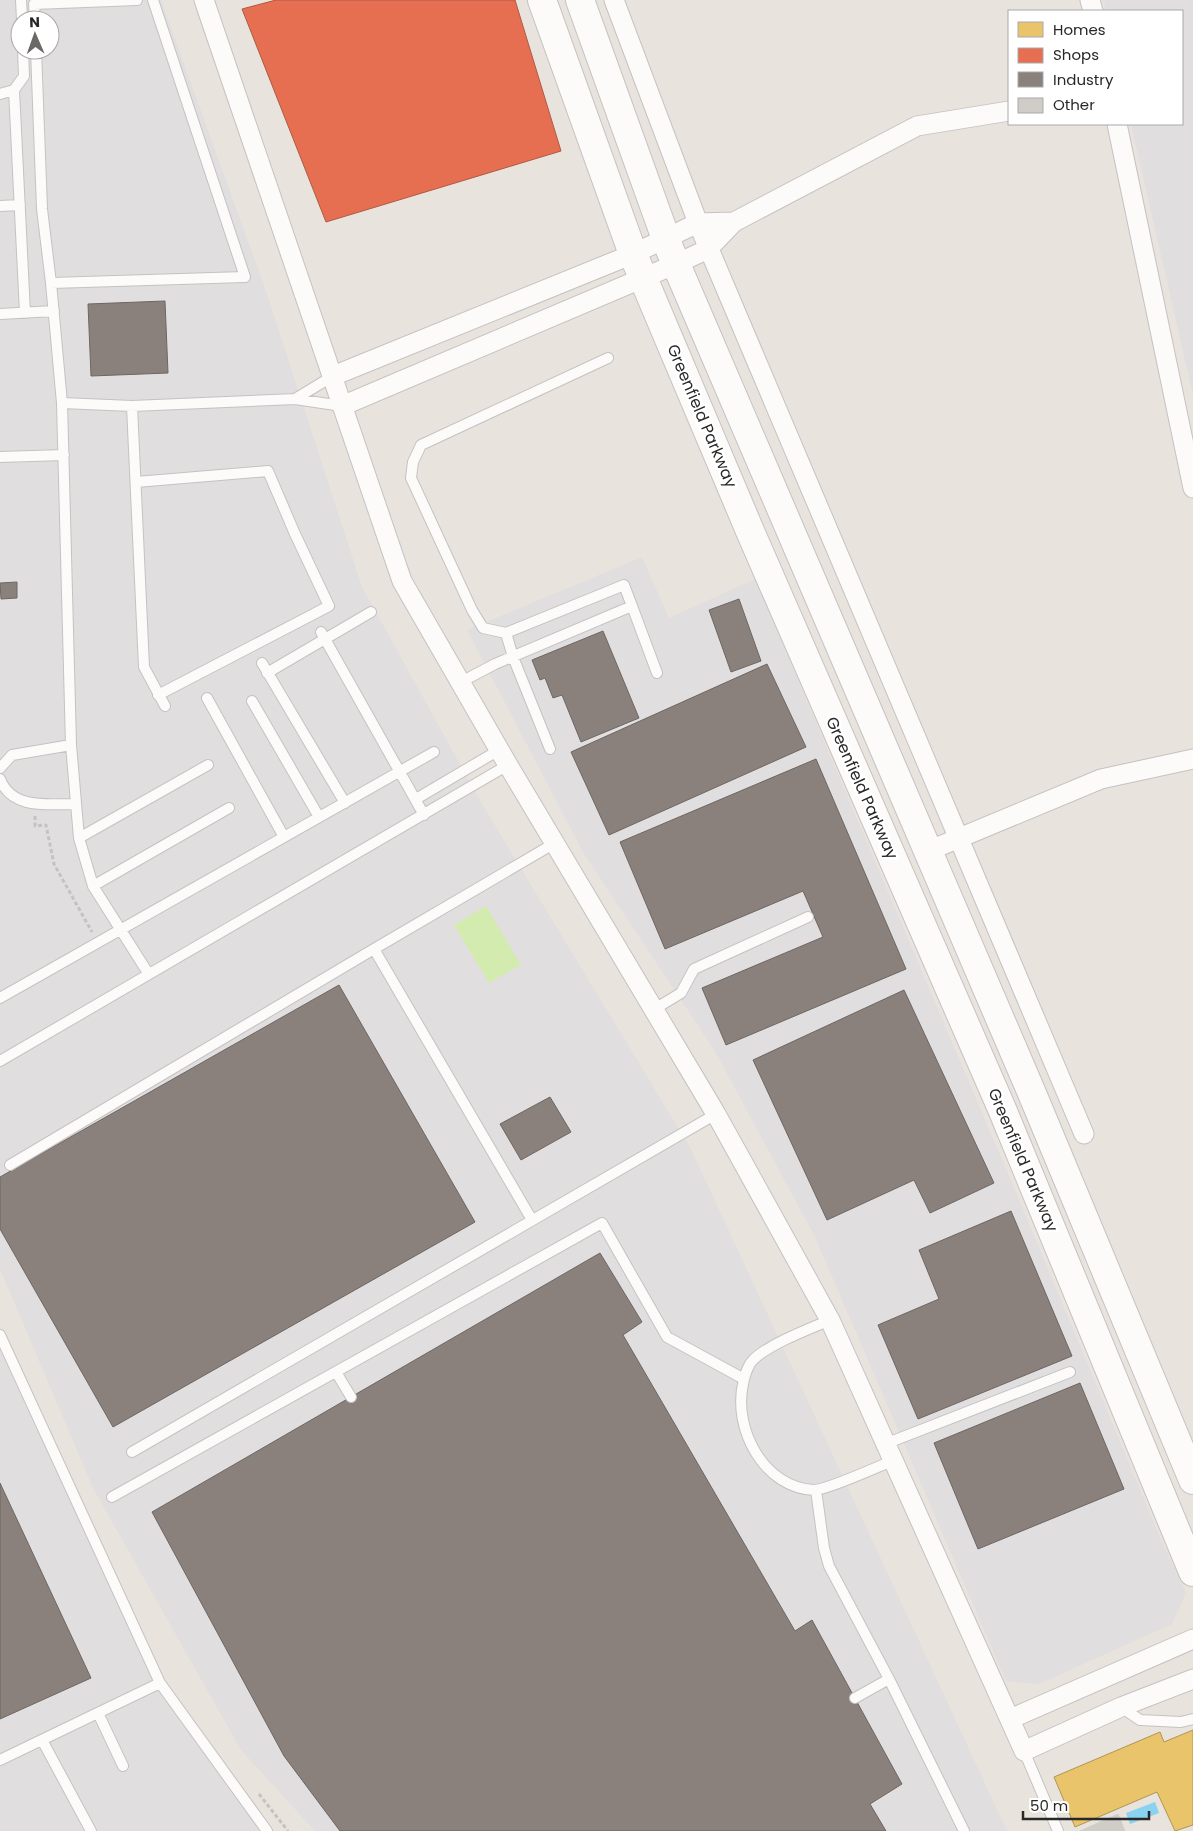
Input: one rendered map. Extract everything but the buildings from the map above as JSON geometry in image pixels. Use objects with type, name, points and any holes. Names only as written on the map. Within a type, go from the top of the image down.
[{"type":"main road","name":"Greenfield Parkway","points":[[542,0],[644,279],[750,530],[1002,1109],[1193,1572]]},
{"type":"main road","name":"Greenfield Parkway","points":[[580,0],[676,264],[1031,1091],[1193,1480]]},
{"type":"street","points":[[204,0],[402,581],[716,1114],[830,1320],[1024,1752],[1121,1708],[1193,1679]]},
{"type":"street","points":[[614,0],[708,248],[1084,1134]]},
{"type":"street","points":[[342,406],[676,264],[708,248],[734,222],[917,126],[1008,111]]},
{"type":"street","points":[[1117,125],[1193,488]]},
{"type":"street","points":[[332,376],[634,254],[698,223],[734,222]]},
{"type":"street","points":[[928,851],[1102,779],[1193,759]]},
{"type":"street","points":[[1010,1719],[1193,1639]]},
{"type":"lane","points":[[34,10],[34,4],[137,0]]},
{"type":"lane","points":[[52,283],[245,277],[153,0]]},
{"type":"lane","points":[[0,94],[14,90],[24,76],[23,60]]},
{"type":"lane","points":[[36,60],[42,209],[52,283],[62,403],[71,746],[78,838],[94,886],[148,973]]},
{"type":"lane","points":[[14,90],[25,313]]},
{"type":"lane","points":[[0,206],[20,205]]},
{"type":"lane","points":[[0,314],[54,311]]},
{"type":"lane","points":[[608,358],[421,445],[413,462],[411,478],[472,610],[483,628],[506,633],[624,585],[657,673]]},
{"type":"lane","points":[[295,399],[332,376]]},
{"type":"lane","points":[[62,403],[132,406],[295,399],[342,406]]},
{"type":"lane","points":[[132,406],[144,667],[165,706]]},
{"type":"lane","points":[[0,457],[64,455]]},
{"type":"lane","points":[[136,482],[268,471],[329,606],[158,695]]},
{"type":"lane","points":[[460,682],[632,606]]},
{"type":"lane","points":[[267,673],[323,636],[371,612]]},
{"type":"lane","points":[[506,633],[513,657],[550,748]]},
{"type":"lane","points":[[323,636],[424,815]]},
{"type":"lane","points":[[262,663],[345,803]]},
{"type":"lane","points":[[208,698],[284,838]]},
{"type":"lane","points":[[252,701],[319,817]]},
{"type":"lane","points":[[0,768],[12,755],[71,746]]},
{"type":"lane","points":[[0,998],[434,752]]},
{"type":"lane","points":[[416,799],[504,757]]},
{"type":"lane","points":[[0,1061],[148,973],[424,815],[504,757]]},
{"type":"lane","points":[[78,838],[208,765]]},
{"type":"lane","points":[[0,779],[2,785],[20,801],[34,804],[75,804]]},
{"type":"lane","points":[[94,886],[229,808]]},
{"type":"lane","points":[[10,1165],[555,843]]},
{"type":"lane","points":[[653,1010],[681,993],[694,969],[808,917]]},
{"type":"lane","points":[[374,949],[532,1220]]},
{"type":"lane","points":[[132,1452],[716,1114]]},
{"type":"lane","points":[[112,1497],[602,1223],[667,1337],[744,1379]]},
{"type":"lane","points":[[830,1320],[780,1343],[752,1360],[744,1379],[740,1397],[742,1418],[748,1439],[759,1459],[776,1477],[792,1486],[816,1490],[889,1452],[1070,1372]]},
{"type":"lane","points":[[0,1336],[160,1682],[267,1831]]},
{"type":"lane","points":[[336,1372],[351,1397]]},
{"type":"lane","points":[[816,1490],[829,1566],[889,1679],[964,1831]]},
{"type":"lane","points":[[855,1698],[889,1679]]},
{"type":"lane","points":[[0,1760],[160,1682]]},
{"type":"lane","points":[[1121,1708],[1140,1720],[1181,1722],[1193,1718]]},
{"type":"lane","points":[[98,1713],[123,1766]]},
{"type":"lane","points":[[42,1740],[90,1831]]},
{"type":"lane","points":[[1024,1752],[1058,1831]]},
{"type":"path","points":[[34,804],[35,826],[46,825],[54,864],[98,943]]},
{"type":"path","points":[[258,1793],[288,1831]]},
{"type":"shaded area","points":[[0,0],[161,0],[267,294],[362,587],[482,804],[691,1149],[1007,1831],[315,1831],[241,1750],[93,1488],[0,1269]]},
{"type":"shaded area","points":[[1103,0],[1193,0],[1193,395],[1131,125],[1183,125],[1183,10],[1106,10]]},
{"type":"shaded area","points":[[642,557],[669,618],[755,579],[1020,1202],[1162,1542],[1186,1593],[1172,1624],[1039,1684],[1006,1681],[815,1237],[716,1053],[583,852],[467,630]]},
{"type":"shaded area","points":[[0,1347],[143,1661],[263,1831],[0,1831]]},
{"type":"green space","points":[[486,906],[521,965],[489,983],[454,925]]},
{"type":"water","points":[[1155,1802],[1159,1813],[1130,1824],[1126,1813]]}]
